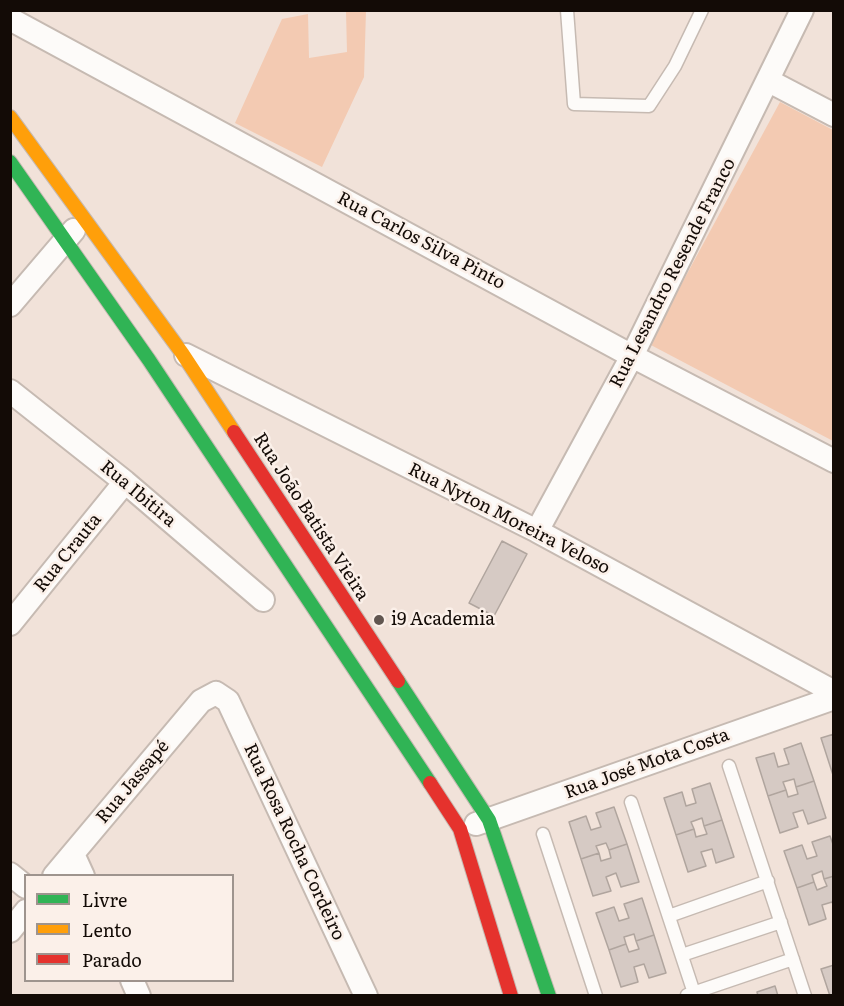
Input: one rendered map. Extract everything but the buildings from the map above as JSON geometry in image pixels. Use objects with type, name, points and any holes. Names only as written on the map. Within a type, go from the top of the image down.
[{"type":"street","name":"Rua Lesandro Resende Franco","points":[[537,531],[632,356],[802,10]]},
{"type":"street","name":"Rua Carlos Silva Pinto","points":[[10,19],[632,356],[834,461]]},
{"type":"street","points":[[769,81],[834,115]]},
{"type":"street","name":"Rua João Batista Vieira","points":[[10,117],[182,353],[489,820],[549,996]]},
{"type":"street","points":[[10,162],[149,360],[460,830],[512,996]]},
{"type":"street","points":[[10,305],[83,220]]},
{"type":"street","name":"Rua Nyton Moreira Veloso","points":[[182,353],[537,531],[834,692]]},
{"type":"street","name":"Rua Ibitira","points":[[10,391],[125,482],[263,600]]},
{"type":"street","name":"Rua Crauta","points":[[10,624],[125,482]]},
{"type":"street","name":"Rua Jassapé","points":[[56,874],[201,701],[216,693]]},
{"type":"street","name":"Rua Rosa Rocha Cordeiro","points":[[216,693],[228,701],[366,996]]},
{"type":"street","name":"Rua José Mota Costa","points":[[460,830],[834,698]]},
{"type":"street","points":[[73,854],[82,874]]},
{"type":"street","points":[[10,874],[24,885]]},
{"type":"street","points":[[10,931],[24,914]]},
{"type":"street","points":[[132,982],[139,996]]},
{"type":"lane","points":[[567,10],[574,104],[649,106],[675,66],[702,10]]},
{"type":"lane","points":[[729,766],[805,996]]},
{"type":"lane","points":[[631,802],[682,955],[692,995],[793,959]]},
{"type":"lane","points":[[543,834],[597,996]]},
{"type":"lane","points":[[669,916],[768,881]]},
{"type":"lane","points":[[682,955],[781,922]]},
{"type":"shaded area","points":[[346,11],[366,11],[364,77],[322,167],[235,123],[282,19],[308,14],[309,58],[347,52]]},
{"type":"shaded area","points":[[780,102],[833,130],[833,441],[649,344]]},
{"type":"traffic: fast","points":[[10,162],[149,360],[430,783]]},
{"type":"traffic: fast","points":[[398,681],[489,820],[549,996]]},
{"type":"traffic: slow","points":[[10,117],[182,353],[234,432]]},
{"type":"traffic: jam","points":[[234,432],[398,681]]},
{"type":"traffic: jam","points":[[430,783],[460,829],[511,996]]},
{"type":"place","name":"i9 Academia","points":[[379,620]]}]
